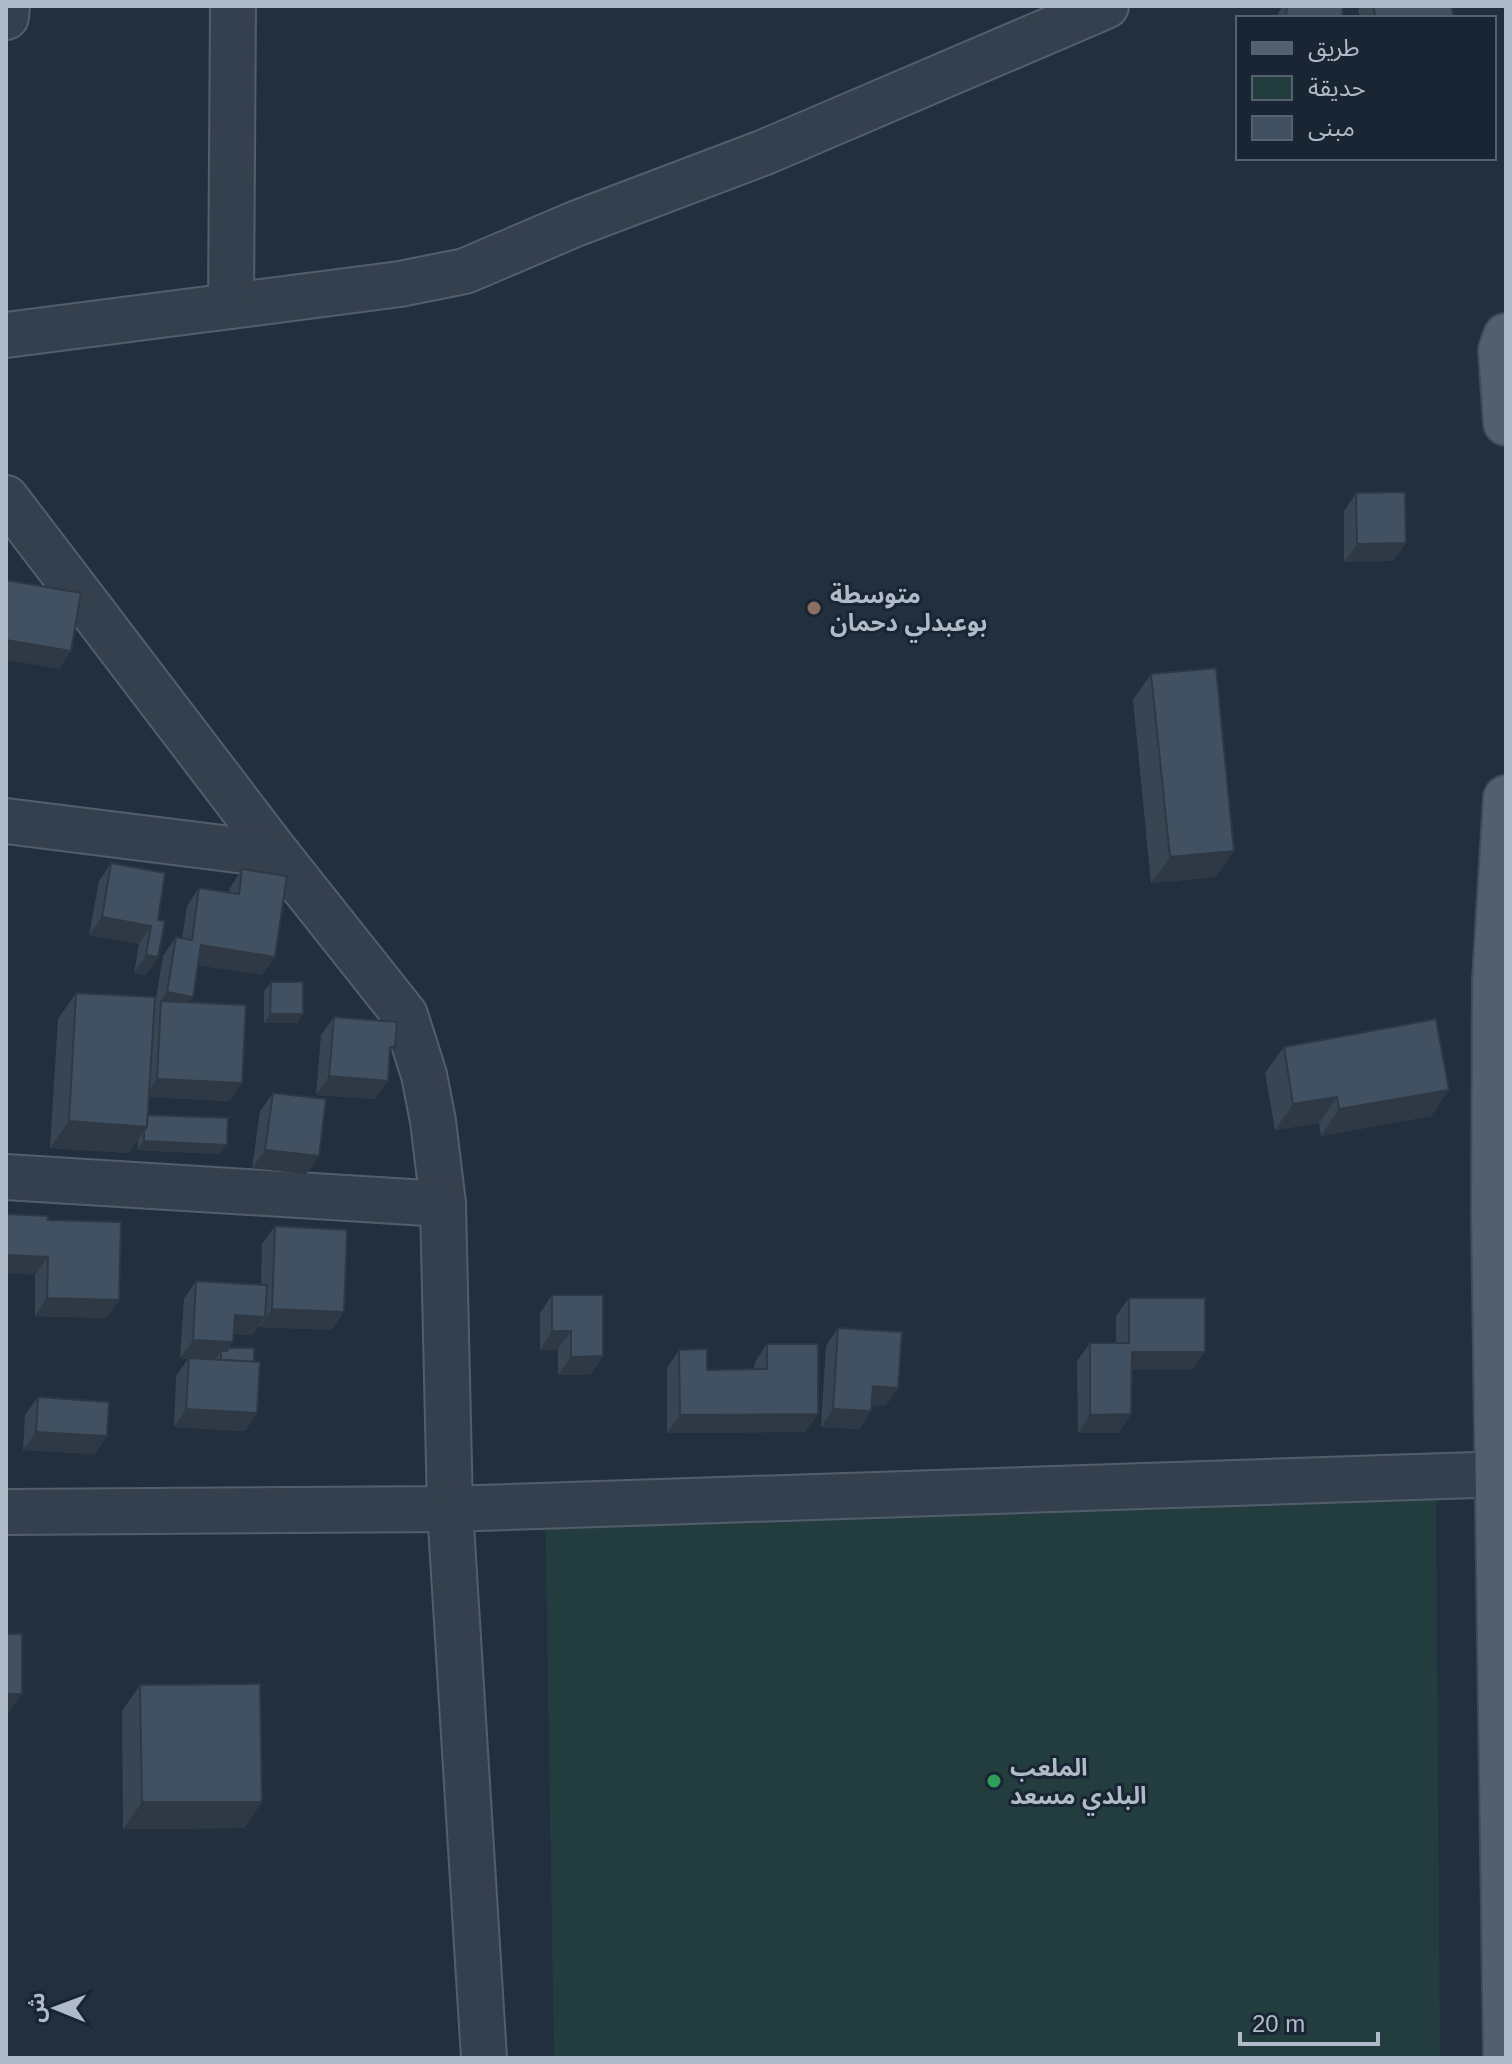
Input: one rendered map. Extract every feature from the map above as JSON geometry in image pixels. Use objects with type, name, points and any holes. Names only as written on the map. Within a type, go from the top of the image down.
[{"type":"main road","points":[[1504,346],[1506,423]]},
{"type":"main road","points":[[1506,798],[1494,1215],[1503,1474],[1506,2058]]},
{"type":"street","points":[[6,17],[7,6]]},
{"type":"street","points":[[231,306],[233,6]]},
{"type":"street","points":[[6,335],[400,284],[465,271],[575,224],[765,152],[1106,6]]},
{"type":"street","points":[[6,498],[278,855],[405,1015],[424,1075],[443,1204],[450,1509],[484,2058]]},
{"type":"street","points":[[6,821],[278,855]]},
{"type":"street","points":[[6,1177],[443,1204]]},
{"type":"street","points":[[6,1512],[450,1509],[1503,1474]]},
{"type":"green space","name":"الملعب البلدي مسعد","points":[[1436,1492],[1440,2058],[554,2058],[545,1504]]},
{"type":"building","points":[[1287,6],[1343,6],[1342,16],[1286,16]]},
{"type":"building","points":[[1373,6],[1451,6],[1454,16],[1376,16]]},
{"type":"building","points":[[1405,492],[1406,543],[1357,544],[1356,493]]},
{"type":"building","points":[[6,580],[81,593],[71,651],[6,640]]},
{"type":"building","points":[[1216,668],[1234,851],[1170,857],[1151,674]]},
{"type":"building","points":[[111,863],[165,873],[158,920],[165,921],[158,957],[146,955],[151,926],[102,917]]},
{"type":"building","points":[[242,869],[287,876],[275,957],[201,945],[193,997],[167,992],[176,937],[192,940],[199,888],[239,894]]},
{"type":"building","points":[[271,982],[303,982],[303,1014],[270,1014]]},
{"type":"building","points":[[76,993],[155,997],[147,1127],[69,1121]]},
{"type":"building","points":[[161,1001],[246,1005],[242,1083],[157,1079]]},
{"type":"building","points":[[334,1017],[397,1022],[395,1047],[390,1047],[388,1081],[329,1076]]},
{"type":"building","points":[[1436,1019],[1449,1090],[1339,1109],[1337,1097],[1293,1104],[1284,1047]]},
{"type":"building","points":[[273,1093],[326,1099],[319,1156],[265,1150]]},
{"type":"building","points":[[148,1115],[228,1118],[227,1145],[144,1141]]},
{"type":"building","points":[[6,1214],[48,1216],[48,1220],[121,1222],[119,1300],[47,1298],[48,1257],[6,1255]]},
{"type":"building","points":[[275,1226],[347,1230],[344,1312],[272,1309]]},
{"type":"building","points":[[196,1281],[267,1285],[265,1317],[235,1315],[233,1342],[193,1340]]},
{"type":"building","points":[[552,1295],[603,1295],[603,1356],[571,1357],[571,1331],[552,1331]]},
{"type":"building","points":[[1129,1298],[1205,1298],[1205,1352],[1132,1352],[1131,1414],[1090,1415],[1090,1343],[1129,1343]]},
{"type":"building","points":[[838,1328],[902,1332],[898,1388],[873,1386],[871,1411],[833,1409]]},
{"type":"building","points":[[767,1344],[818,1344],[818,1414],[680,1415],[679,1350],[707,1349],[707,1370],[767,1369]]},
{"type":"building","points":[[254,1348],[254,1362],[221,1360],[221,1351]]},
{"type":"building","points":[[189,1358],[260,1362],[257,1413],[186,1409]]},
{"type":"building","points":[[38,1397],[109,1402],[107,1436],[36,1432]]},
{"type":"building","points":[[6,1634],[22,1634],[22,1694],[6,1694]]},
{"type":"building","points":[[260,1684],[262,1802],[142,1802],[140,1685]]},
{"type":"place","name":"متوسطة بوعبدلي دحمان","points":[[814,608]]},
{"type":"place","name":"الملعب البلدي مسعد","points":[[994,1781]]}]
